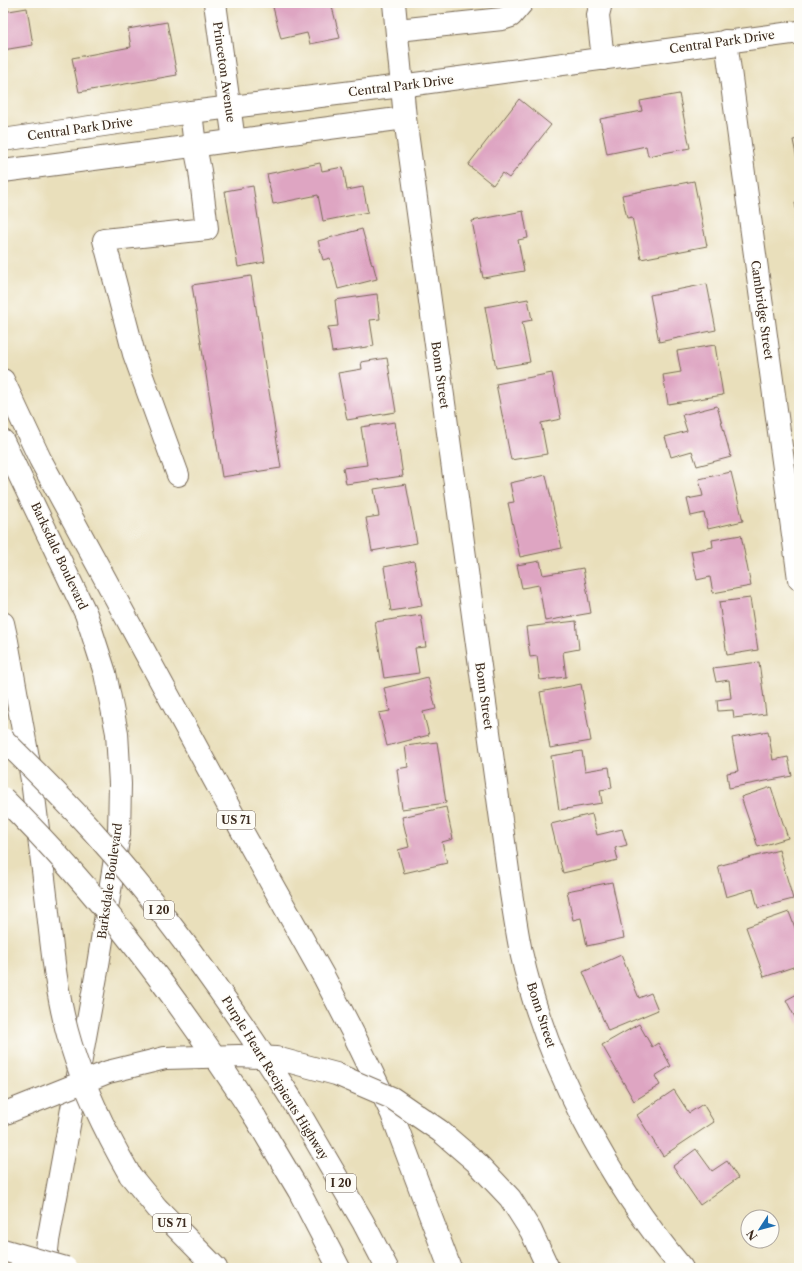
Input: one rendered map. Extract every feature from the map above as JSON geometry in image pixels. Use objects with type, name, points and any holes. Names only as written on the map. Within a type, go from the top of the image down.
[{"type":"main road","name":"Princeton Avenue","points":[[215,3],[234,141]]},
{"type":"main road","name":"Bonn Street","points":[[394,3],[398,30],[405,118],[510,885],[522,953],[532,993],[546,1035],[564,1079],[586,1125],[617,1179],[643,1218],[682,1268]]},
{"type":"main road","points":[[398,30],[502,19],[511,16],[522,3]]},
{"type":"main road","points":[[601,3],[598,15],[602,51]]},
{"type":"main road","name":"Central Park Drive","points":[[6,139],[191,112],[402,86],[602,51],[726,41],[799,32]]},
{"type":"main road","name":"Cambridge Street","points":[[726,41],[799,578]]},
{"type":"main road","points":[[178,475],[134,354],[104,240],[207,229],[191,112]]},
{"type":"main road","points":[[6,139],[9,171],[405,118]]},
{"type":"main road","name":"US 71","points":[[3,380],[40,459],[242,831],[324,977],[353,1033],[392,1114],[450,1268]]},
{"type":"main road","name":"Barksdale Boulevard","points":[[3,441],[86,614],[105,673],[117,733],[120,784],[119,834],[97,971],[48,1241],[45,1268]]},
{"type":"main road","name":"US 71","points":[[3,623],[32,780],[56,980],[70,1044],[89,1095],[106,1131],[130,1175],[157,1208],[216,1268]]},
{"type":"main road","name":"Purple Heart Recipients Highway","points":[[3,739],[42,777],[98,836],[160,911],[216,985],[292,1100],[363,1222],[386,1268]]},
{"type":"main road","points":[[3,798],[80,879],[144,958],[193,1024],[255,1116],[299,1191],[339,1268]]},
{"type":"main road","points":[[3,1114],[108,1072],[165,1058],[239,1056],[276,1058],[336,1074],[392,1098],[440,1131],[476,1162],[510,1198],[531,1231],[548,1268]]},
{"type":"main road","points":[[3,1250],[66,1268]]},
{"type":"building","points":[[272,3],[331,3],[340,38],[310,44],[307,33],[281,39]]},
{"type":"building","points":[[27,8],[33,45],[3,50],[3,12]]},
{"type":"building","points":[[167,22],[177,75],[79,92],[72,58],[131,47],[128,29]]},
{"type":"building","points":[[679,94],[690,148],[648,156],[646,146],[607,154],[600,119],[642,111],[640,101]]},
{"type":"building","points":[[519,99],[551,125],[509,178],[502,173],[493,185],[468,165]]},
{"type":"building","points":[[799,139],[799,164],[798,164],[793,140]]},
{"type":"building","points":[[320,163],[322,171],[343,167],[347,190],[363,187],[368,212],[323,221],[318,195],[273,204],[267,174]]},
{"type":"building","points":[[694,181],[707,246],[641,259],[632,217],[627,218],[622,195]]},
{"type":"building","points":[[253,186],[265,262],[238,267],[225,191]]},
{"type":"building","points":[[799,202],[799,217],[798,218],[795,203]]},
{"type":"building","points":[[523,211],[528,238],[518,240],[524,271],[483,278],[472,221]]},
{"type":"building","points":[[362,229],[377,279],[338,289],[330,258],[323,260],[318,241]]},
{"type":"building","points":[[251,276],[281,468],[222,477],[192,285]]},
{"type":"building","points":[[707,284],[716,330],[659,342],[650,295]]},
{"type":"building","points":[[377,294],[380,319],[370,320],[374,346],[332,352],[328,327],[338,326],[335,300]]},
{"type":"building","points":[[528,299],[532,320],[522,322],[530,362],[496,368],[485,307]]},
{"type":"building","points":[[715,345],[723,395],[668,404],[663,375],[681,372],[677,351]]},
{"type":"building","points":[[387,358],[396,412],[347,420],[338,373],[362,369],[361,362]]},
{"type":"building","points":[[552,373],[561,419],[541,423],[547,454],[511,460],[496,384]]},
{"type":"building","points":[[717,406],[731,457],[697,466],[692,451],[671,457],[665,437],[687,431],[682,415]]},
{"type":"building","points":[[395,422],[403,476],[346,484],[343,468],[367,465],[361,427]]},
{"type":"building","points":[[731,472],[743,521],[708,529],[704,513],[691,516],[687,499],[703,496],[699,479]]},
{"type":"building","points":[[546,475],[562,548],[520,557],[508,503],[514,502],[510,483]]},
{"type":"building","points":[[406,484],[417,543],[372,551],[366,518],[379,516],[374,489]]},
{"type":"building","points":[[741,535],[751,586],[713,593],[710,577],[697,580],[691,551],[713,547],[712,540]]},
{"type":"building","points":[[414,561],[422,606],[391,611],[384,567]]},
{"type":"building","points":[[540,561],[543,575],[583,568],[591,613],[545,621],[539,585],[522,588],[517,565]]},
{"type":"building","points":[[750,598],[758,650],[727,655],[719,602]]},
{"type":"building","points":[[421,615],[426,647],[415,648],[419,673],[384,678],[375,622]]},
{"type":"building","points":[[576,621],[579,649],[563,652],[566,677],[540,680],[537,656],[530,657],[526,627]]},
{"type":"building","points":[[759,662],[766,714],[734,718],[733,710],[718,711],[717,700],[731,698],[729,680],[716,682],[713,668]]},
{"type":"building","points":[[428,677],[436,709],[423,712],[429,735],[387,746],[379,713],[390,711],[384,688]]},
{"type":"building","points":[[581,684],[591,741],[550,748],[540,692]]},
{"type":"building","points":[[768,731],[773,760],[788,757],[792,776],[729,788],[727,773],[738,771],[732,738]]},
{"type":"building","points":[[437,742],[446,803],[402,809],[397,769],[408,767],[405,746]]},
{"type":"building","points":[[582,751],[585,771],[609,767],[612,788],[600,790],[602,803],[559,810],[551,756]]},
{"type":"building","points":[[771,787],[788,838],[758,847],[741,797]]},
{"type":"building","points":[[446,807],[453,839],[442,842],[447,863],[404,873],[398,850],[409,847],[402,817]]},
{"type":"building","points":[[592,814],[597,835],[622,829],[627,845],[615,848],[618,860],[563,873],[551,824]]},
{"type":"building","points":[[779,850],[793,899],[758,908],[753,889],[726,897],[718,866]]},
{"type":"building","points":[[612,882],[624,938],[587,946],[581,918],[573,920],[567,891]]},
{"type":"building","points":[[789,912],[799,938],[799,965],[764,977],[746,927]]},
{"type":"building","points":[[621,955],[639,998],[651,993],[658,1010],[608,1031],[583,972]]},
{"type":"building","points":[[799,993],[799,1025],[786,1000]]},
{"type":"building","points":[[639,1024],[652,1047],[658,1043],[671,1066],[655,1076],[660,1085],[634,1101],[602,1045]]},
{"type":"building","points":[[674,1090],[689,1113],[703,1104],[714,1122],[663,1156],[637,1115]]},
{"type":"building","points":[[696,1149],[712,1171],[727,1161],[738,1178],[700,1205],[673,1166]]}]
